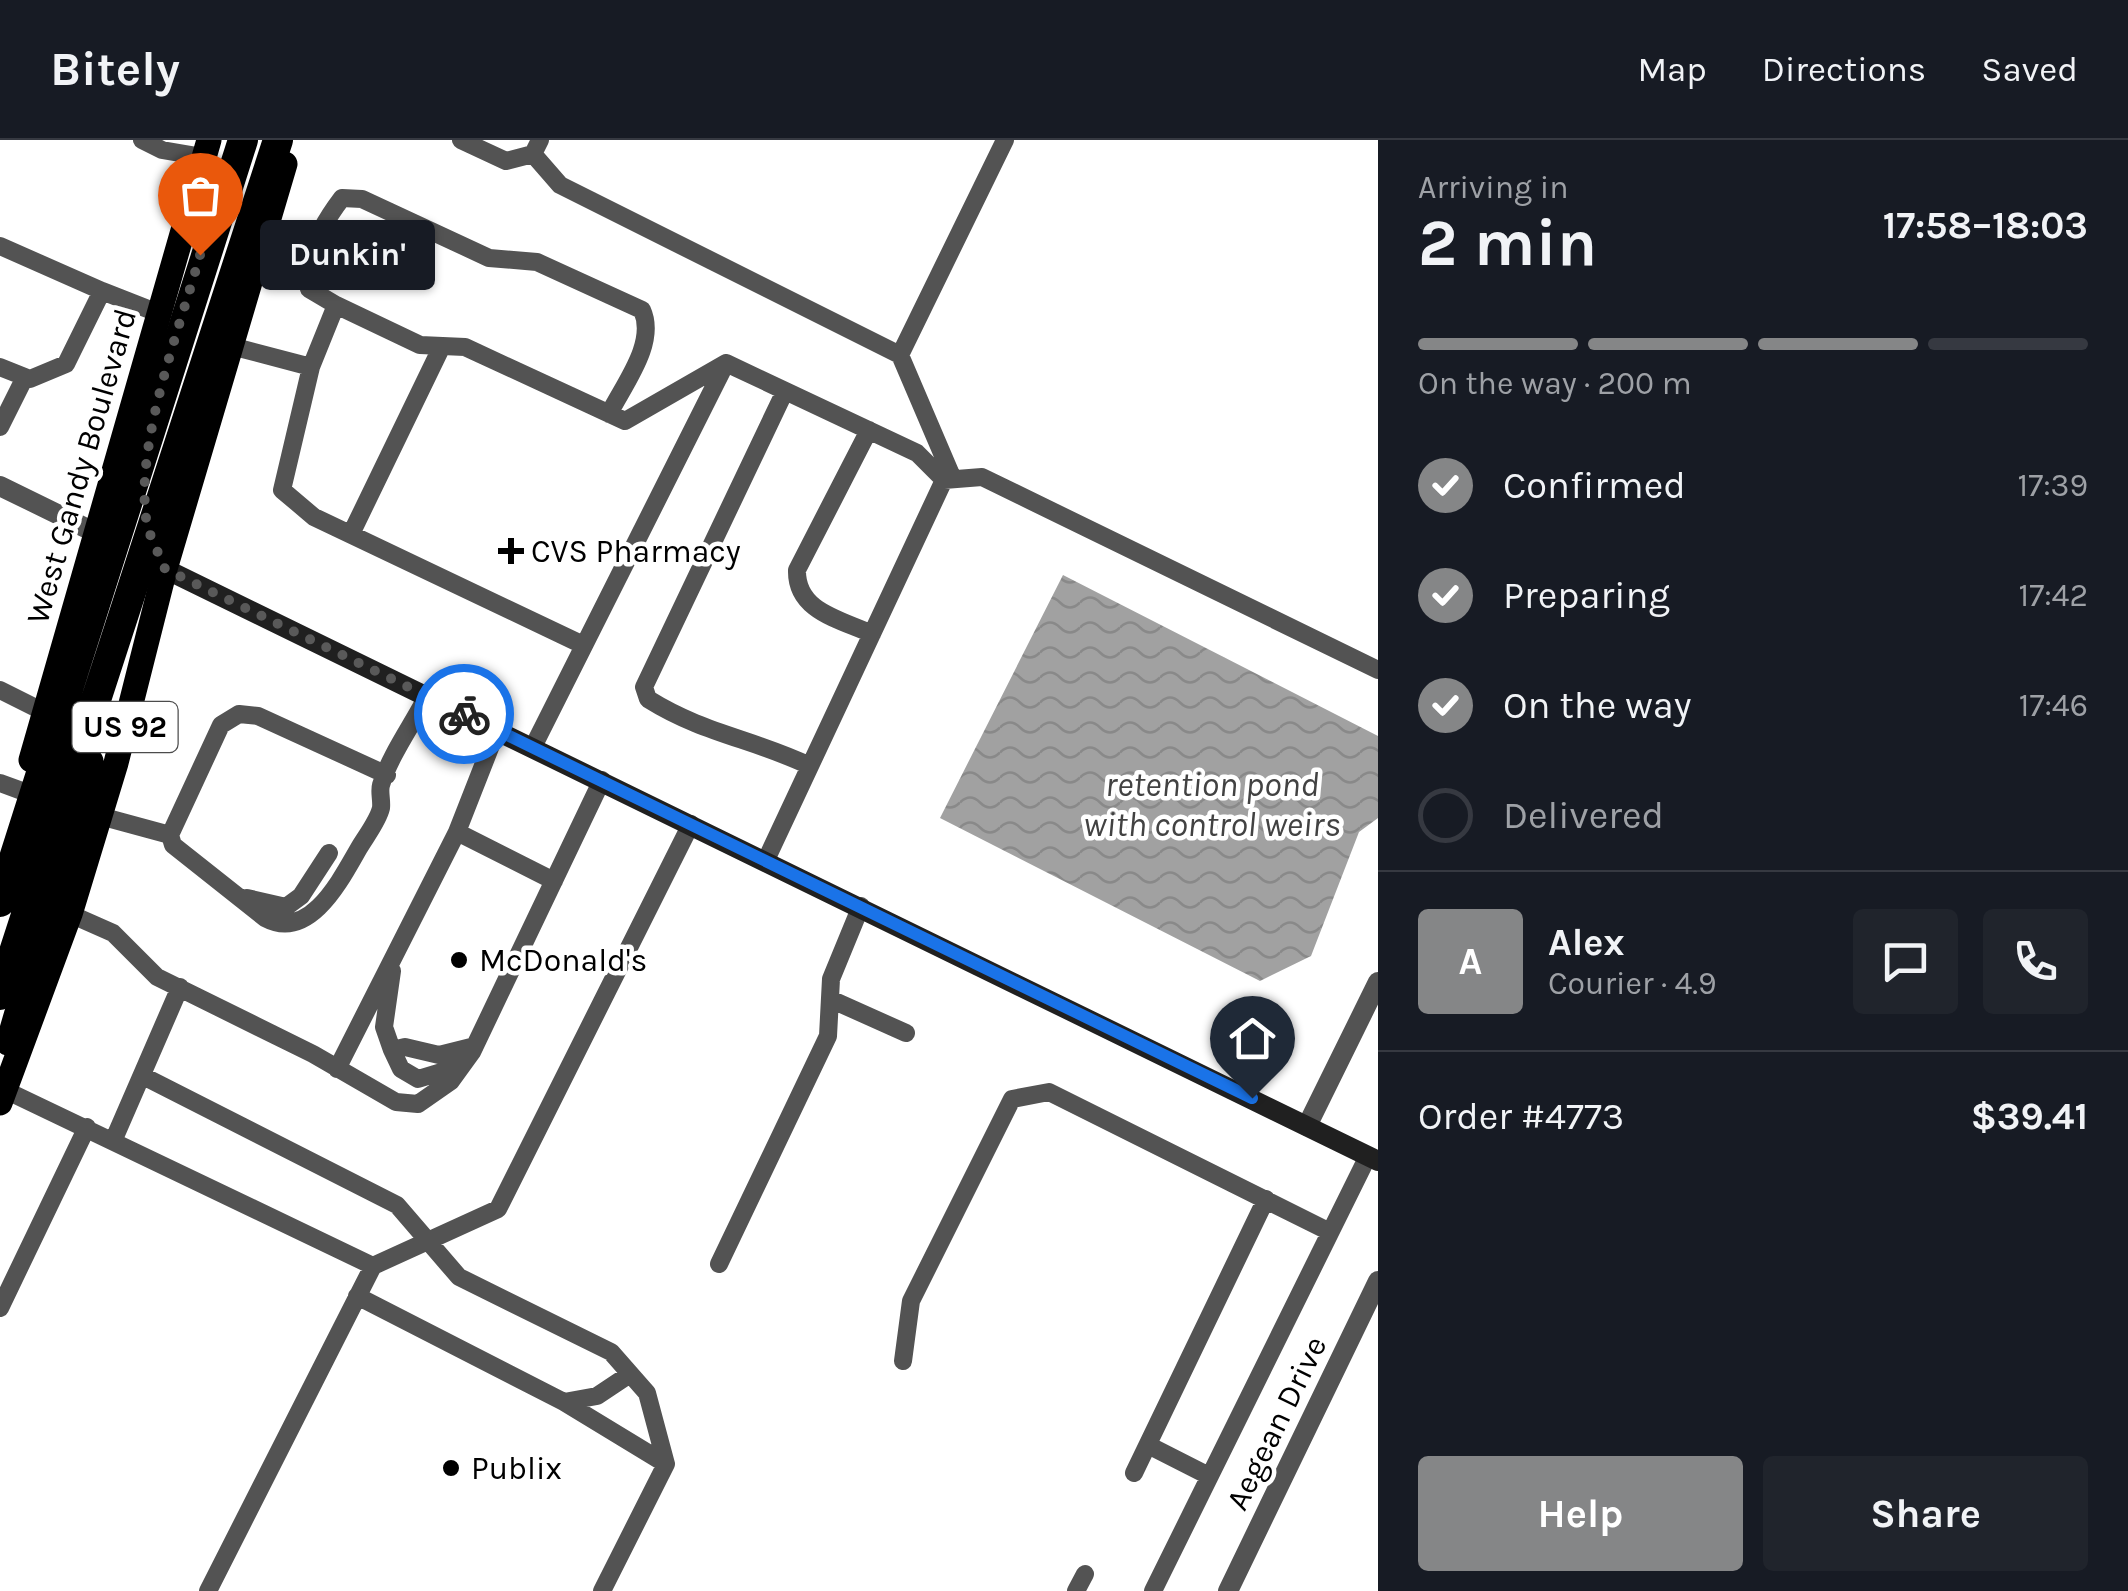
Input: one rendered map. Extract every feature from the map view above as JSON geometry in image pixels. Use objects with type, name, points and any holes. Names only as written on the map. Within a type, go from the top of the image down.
[{"type":"highway","points":[[0,902],[244,140]]},
{"type":"highway","points":[[0,994],[278,140]]},
{"type":"main road","points":[[165,569],[146,522],[148,446],[231,140]]},
{"type":"main road","name":"US 92","points":[[3,1097],[70,914],[100,816],[165,569],[292,140]]},
{"type":"main road","name":"West Gandy Boulevard","points":[[0,863],[11,787],[44,712],[206,149]]},
{"type":"main road","points":[[96,532],[1373,1158]]},
{"type":"main road","points":[[0,1062],[15,1025],[24,975],[122,658],[127,620],[120,577],[96,532]]},
{"type":"street","points":[[0,486],[96,532]]},
{"type":"street","points":[[1308,1126],[1378,982]]},
{"type":"street","name":"Aegean Drive","points":[[1228,1591],[1378,1281]]},
{"type":"lane","points":[[142,140],[162,150],[206,149]]},
{"type":"lane","points":[[461,140],[506,162],[536,147],[560,185],[900,355],[948,480],[766,860]]},
{"type":"lane","points":[[900,355],[1004,140]]},
{"type":"lane","points":[[609,414],[642,350],[648,324],[642,310],[536,262],[489,258],[362,198],[342,198],[321,228],[306,273],[309,288],[420,345],[464,347],[609,414],[625,421],[726,363]]},
{"type":"lane","points":[[0,246],[158,313]]},
{"type":"lane","points":[[0,366],[25,377],[66,364],[102,291]]},
{"type":"lane","points":[[336,305],[312,367],[282,490],[314,516],[580,644]]},
{"type":"lane","points":[[231,346],[312,367]]},
{"type":"lane","points":[[351,534],[442,346]]},
{"type":"lane","points":[[726,363],[917,453],[948,480],[982,477],[1378,670]]},
{"type":"lane","points":[[532,747],[580,644],[726,363]]},
{"type":"lane","points":[[0,427],[25,377]]},
{"type":"lane","points":[[785,391],[644,687],[648,699],[685,723],[717,735],[746,738],[810,766]]},
{"type":"lane","points":[[868,430],[797,570],[796,590],[808,605],[872,634]]},
{"type":"lane","points":[[0,690],[44,712]]},
{"type":"lane","points":[[361,798],[383,780],[427,696]]},
{"type":"lane","points":[[239,714],[258,716],[383,780],[381,810],[330,897],[311,912],[276,924],[173,846],[170,835],[221,725],[239,714]]},
{"type":"lane","points":[[337,1069],[457,832],[497,730]]},
{"type":"lane","points":[[70,914],[112,934],[157,977],[396,1102],[418,1104],[456,1074],[475,1046],[602,780]]},
{"type":"lane","points":[[100,816],[170,835]]},
{"type":"lane","points":[[208,1591],[373,1266],[498,1209],[690,824]]},
{"type":"lane","points":[[457,832],[554,881]]},
{"type":"lane","points":[[242,896],[286,907],[301,896],[329,853]]},
{"type":"lane","points":[[719,1264],[828,1036],[831,979],[861,906]]},
{"type":"lane","points":[[394,956],[384,1027],[401,1069],[418,1079],[456,1074]]},
{"type":"lane","points":[[114,1139],[180,987]]},
{"type":"lane","points":[[830,999],[906,1033]]},
{"type":"lane","points":[[392,1050],[405,1047],[440,1055],[475,1046]]},
{"type":"lane","points":[[143,1076],[397,1206],[459,1277],[611,1352],[646,1394],[666,1464],[602,1591]]},
{"type":"lane","points":[[902,1362],[911,1300],[1012,1099],[1049,1092],[1330,1232]]},
{"type":"lane","points":[[3,1097],[88,1126],[373,1266]]},
{"type":"lane","points":[[0,1308],[88,1126]]},
{"type":"lane","points":[[1153,1591],[1330,1232],[1373,1158]]},
{"type":"lane","points":[[1134,1473],[1266,1200]]},
{"type":"lane","points":[[357,1296],[564,1402],[666,1464]]},
{"type":"lane","points":[[564,1402],[597,1396],[630,1374]]},
{"type":"lane","points":[[1148,1445],[1209,1476]]},
{"type":"water","name":"retention pond with control weirs","points":[[1063,575],[1378,736],[1378,818],[1359,832],[1311,956],[1260,981],[940,818]]},
{"type":"way so far","points":[[200,255],[148,446],[144,483],[146,522],[165,569],[464,714]]},
{"type":"place","name":"Dunkin'","points":[[200,255]]},
{"type":"place","name":"CVS Pharmacy","points":[[511,551]]},
{"type":"place","name":"McDonald's","points":[[459,960]]},
{"type":"place","name":"Publix","points":[[451,1468]]},
{"type":"route","points":[[464,714],[1252,1098]]}]
